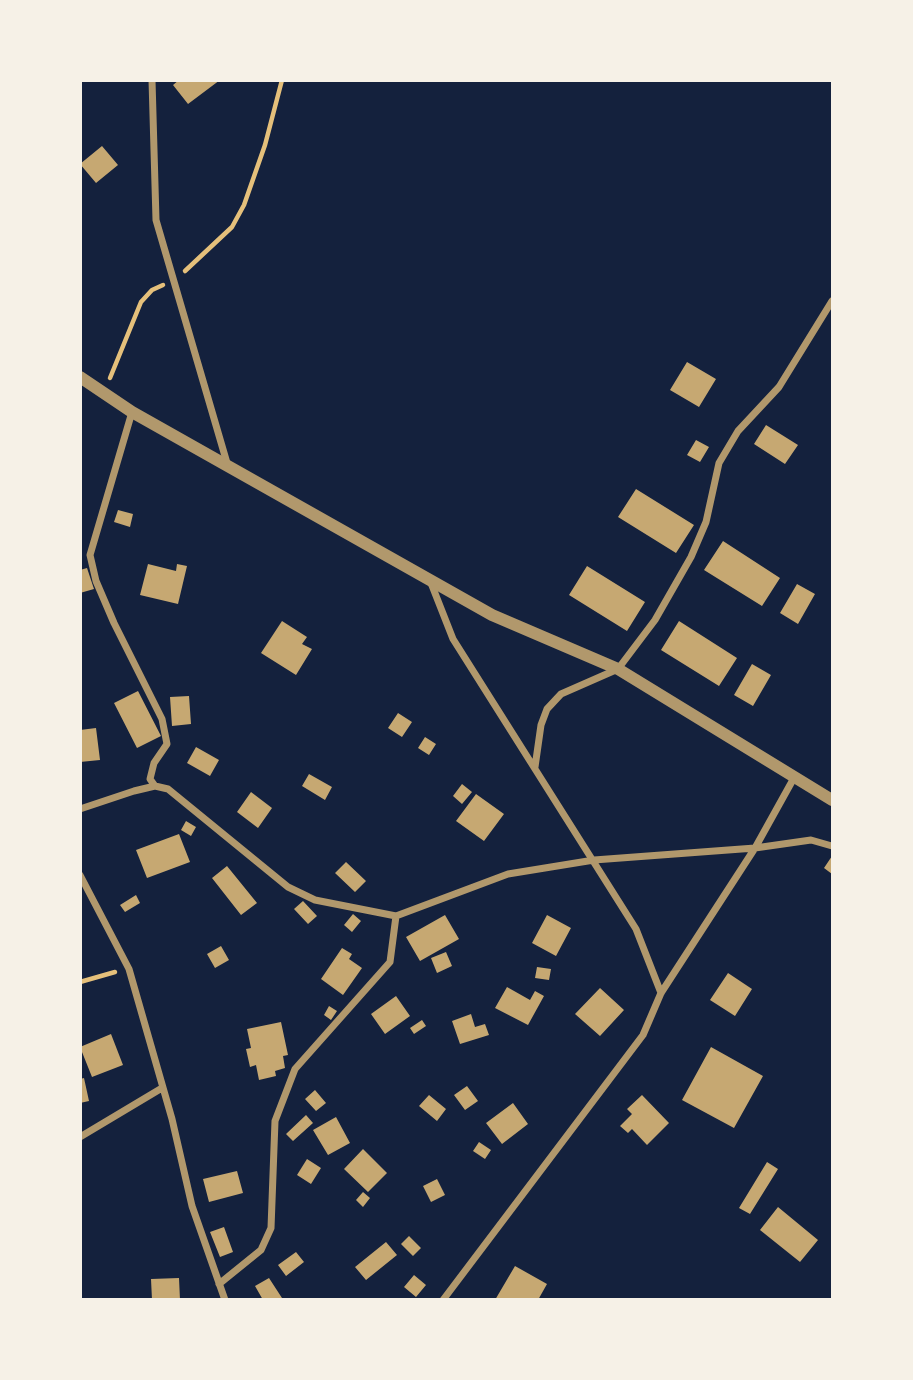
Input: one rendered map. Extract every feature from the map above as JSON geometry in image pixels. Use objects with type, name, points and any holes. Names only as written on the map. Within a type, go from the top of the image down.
[{"type":"street","points":[[152,80],[156,220],[227,463]]},
{"type":"street","points":[[535,767],[541,725],[547,709],[561,694],[618,669],[655,620],[691,557],[706,522],[719,463],[738,431],[779,387],[832,301]]},
{"type":"street","points":[[80,377],[132,412],[527,632],[618,669],[832,800]]},
{"type":"street","points":[[132,412],[90,555],[96,581],[114,623],[162,719],[167,744],[153,763],[150,779],[155,786]]},
{"type":"street","points":[[430,579],[453,639],[636,929],[661,993]]},
{"type":"street","points":[[443,1300],[643,1035],[661,993],[755,848],[795,775]]},
{"type":"street","points":[[80,809],[155,786],[168,789],[288,887],[315,900],[396,916],[508,874],[594,860],[755,848],[811,840],[832,846]]},
{"type":"street","points":[[80,875],[129,969],[188,1194],[225,1300]]},
{"type":"street","points":[[219,1284],[261,1250],[271,1228],[275,1121],[295,1069],[390,962],[396,916]]},
{"type":"street","points":[[80,1137],[162,1087]]},
{"type":"path","points":[[176,277],[192,266],[232,227],[244,205],[268,136],[282,80]]},
{"type":"path","points":[[104,393],[141,302],[152,290],[168,282]]},
{"type":"path","points":[[80,982],[129,969]]},
{"type":"building","points":[[179,80],[220,80],[188,104],[173,85]]},
{"type":"building","points":[[102,146],[118,165],[96,183],[80,164]]},
{"type":"building","points":[[687,362],[716,379],[699,407],[670,390]]},
{"type":"building","points":[[766,425],[798,445],[785,464],[754,444]]},
{"type":"building","points":[[696,440],[709,447],[700,462],[687,455]]},
{"type":"building","points":[[636,489],[694,525],[676,553],[618,517]]},
{"type":"building","points":[[118,510],[133,514],[130,527],[114,522]]},
{"type":"building","points":[[723,541],[780,578],[762,606],[704,570]]},
{"type":"building","points":[[148,564],[176,571],[177,564],[187,566],[178,604],[140,595]]},
{"type":"building","points":[[587,566],[645,602],[627,631],[569,595]]},
{"type":"building","points":[[87,568],[94,589],[80,593],[80,570]]},
{"type":"building","points":[[797,584],[815,594],[798,624],[780,613]]},
{"type":"building","points":[[282,621],[307,637],[302,644],[312,649],[296,675],[261,653]]},
{"type":"building","points":[[679,621],[737,658],[719,686],[661,650]]},
{"type":"building","points":[[752,664],[771,675],[753,706],[734,695]]},
{"type":"building","points":[[138,691],[161,736],[137,748],[114,703]]},
{"type":"building","points":[[189,696],[191,724],[172,726],[170,697]]},
{"type":"building","points":[[398,713],[412,722],[402,737],[388,728]]},
{"type":"building","points":[[96,728],[100,760],[80,762],[80,730]]},
{"type":"building","points":[[425,737],[436,744],[429,755],[418,748]]},
{"type":"building","points":[[196,747],[219,760],[210,776],[187,763]]},
{"type":"building","points":[[309,774],[332,787],[325,800],[302,786]]},
{"type":"building","points":[[462,784],[472,792],[462,804],[453,796]]},
{"type":"building","points":[[251,792],[272,808],[258,828],[237,812]]},
{"type":"building","points":[[476,794],[504,814],[484,841],[456,821]]},
{"type":"building","points":[[186,821],[196,827],[191,836],[181,830]]},
{"type":"building","points":[[179,834],[190,862],[147,878],[136,850]]},
{"type":"building","points":[[832,856],[832,874],[824,868]]},
{"type":"building","points":[[346,862],[366,881],[355,892],[335,873]]},
{"type":"building","points":[[227,866],[257,903],[241,915],[212,878]]},
{"type":"building","points":[[136,895],[140,903],[125,912],[120,905]]},
{"type":"building","points":[[303,901],[317,916],[308,924],[294,909]]},
{"type":"building","points":[[353,914],[361,921],[352,932],[344,925]]},
{"type":"building","points":[[445,915],[459,939],[420,961],[406,937]]},
{"type":"building","points":[[547,915],[571,928],[556,956],[532,943]]},
{"type":"building","points":[[221,946],[229,960],[215,968],[207,954]]},
{"type":"building","points":[[342,948],[352,954],[349,959],[362,968],[343,995],[321,979]]},
{"type":"building","points":[[446,952],[452,966],[437,973],[431,958]]},
{"type":"building","points":[[537,967],[551,969],[549,980],[535,978]]},
{"type":"building","points":[[728,973],[752,989],[735,1016],[710,1000]]},
{"type":"building","points":[[507,987],[530,1000],[535,991],[544,996],[528,1025],[495,1008]]},
{"type":"building","points":[[600,988],[624,1010],[600,1036],[575,1014]]},
{"type":"building","points":[[396,996],[410,1016],[385,1034],[371,1014]]},
{"type":"building","points":[[329,1006],[337,1011],[331,1020],[324,1015]]},
{"type":"building","points":[[471,1014],[475,1027],[485,1024],[489,1035],[460,1044],[452,1021]]},
{"type":"building","points":[[422,1020],[426,1026],[414,1034],[410,1028]]},
{"type":"building","points":[[281,1022],[288,1055],[283,1056],[285,1068],[275,1071],[276,1076],[259,1080],[256,1065],[250,1067],[246,1049],[251,1048],[247,1029]]},
{"type":"building","points":[[111,1034],[123,1065],[92,1077],[80,1047]]},
{"type":"building","points":[[711,1047],[763,1076],[734,1128],[682,1100]]},
{"type":"building","points":[[84,1078],[89,1101],[80,1103],[80,1079]]},
{"type":"building","points":[[467,1086],[478,1101],[465,1110],[454,1095]]},
{"type":"building","points":[[315,1090],[326,1103],[316,1111],[305,1099]]},
{"type":"building","points":[[429,1095],[446,1109],[437,1121],[419,1106]]},
{"type":"building","points":[[642,1095],[669,1123],[647,1145],[632,1129],[628,1133],[620,1126],[632,1114],[627,1109]]},
{"type":"building","points":[[513,1103],[528,1124],[502,1144],[486,1123]]},
{"type":"building","points":[[306,1115],[313,1123],[293,1141],[286,1134]]},
{"type":"building","points":[[336,1117],[350,1143],[328,1155],[313,1130]]},
{"type":"building","points":[[479,1142],[491,1150],[485,1159],[473,1151]]},
{"type":"building","points":[[363,1149],[387,1173],[368,1192],[344,1169]]},
{"type":"building","points":[[307,1159],[321,1168],[311,1184],[297,1175]]},
{"type":"building","points":[[767,1162],[778,1169],[750,1214],[739,1208]]},
{"type":"building","points":[[237,1171],[243,1193],[209,1202],[203,1179]]},
{"type":"building","points":[[437,1179],[445,1195],[431,1202],[423,1186]]},
{"type":"building","points":[[363,1192],[370,1198],[363,1207],[356,1200]]},
{"type":"building","points":[[778,1207],[818,1240],[800,1262],[760,1230]]},
{"type":"building","points":[[224,1227],[233,1252],[220,1257],[210,1232]]},
{"type":"building","points":[[409,1236],[421,1248],[413,1256],[401,1244]]},
{"type":"building","points":[[386,1242],[397,1255],[366,1280],[355,1267]]},
{"type":"building","points":[[296,1252],[304,1262],[286,1276],[278,1265]]},
{"type":"building","points":[[515,1266],[547,1284],[538,1300],[495,1300]]},
{"type":"building","points":[[414,1275],[426,1285],[416,1297],[404,1287]]},
{"type":"building","points":[[179,1278],[180,1300],[152,1300],[151,1279]]},
{"type":"building","points":[[269,1278],[282,1298],[280,1300],[263,1300],[255,1286]]}]
